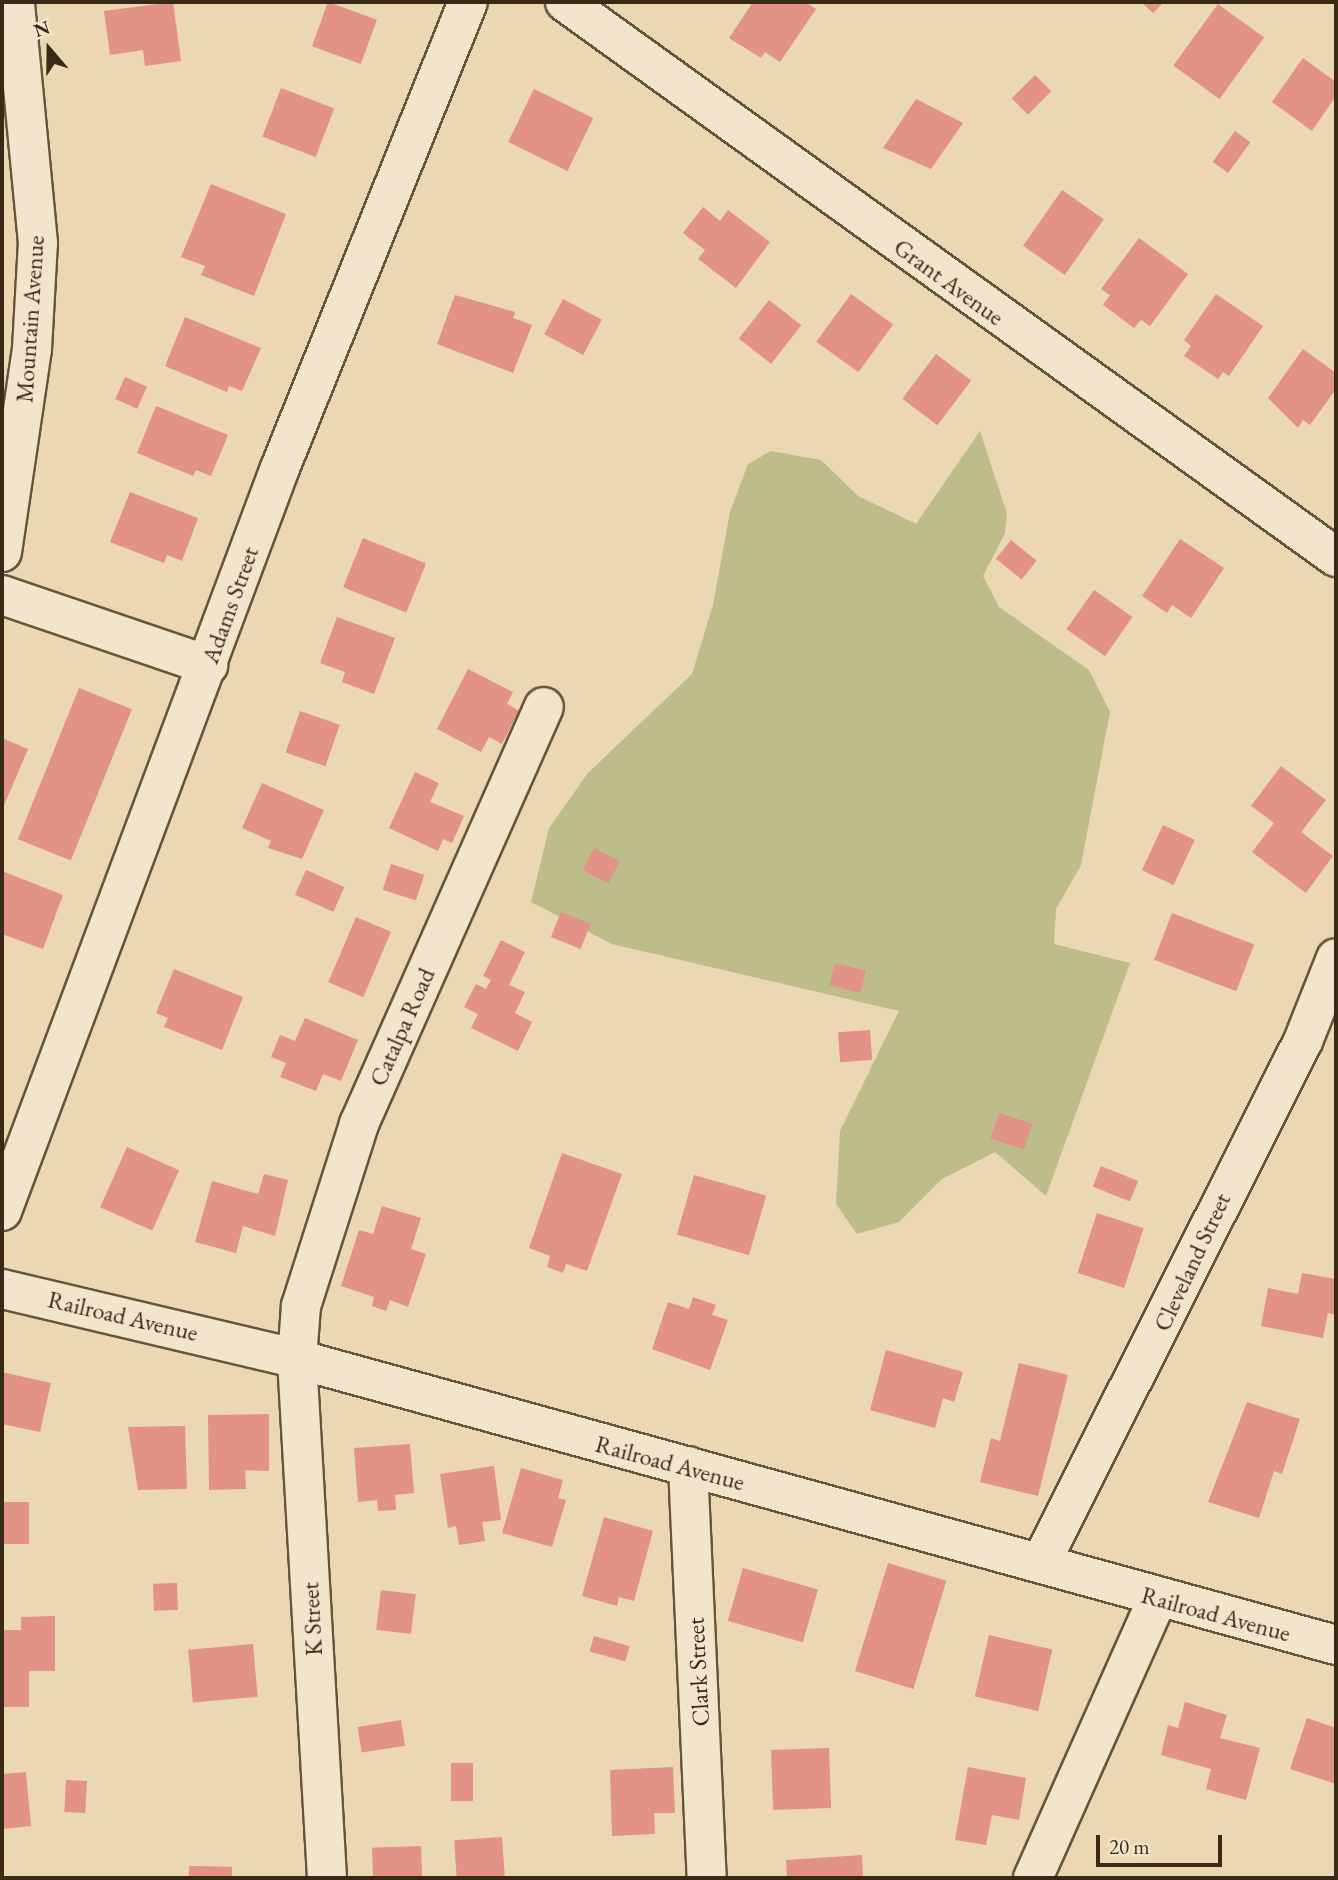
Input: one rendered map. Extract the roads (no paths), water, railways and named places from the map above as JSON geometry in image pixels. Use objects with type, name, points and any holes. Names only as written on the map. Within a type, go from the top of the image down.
[{"type":"street","name":"Mountain Avenue","points":[[2,552],[32,349],[38,243],[15,2]]},
{"type":"street","name":"Adams Street","points":[[2,1211],[64,1032],[208,665],[280,468],[468,2]]},
{"type":"street","name":"Grant Avenue","points":[[565,2],[1336,557]]},
{"type":"street","points":[[2,595],[208,665]]},
{"type":"street","name":"Catalpa Road","points":[[297,1359],[301,1306],[359,1124],[544,706]]},
{"type":"street","name":"Cleveland Street","points":[[1041,1562],[1303,1041],[1336,958]]},
{"type":"street","name":"Railroad Avenue","points":[[2,1289],[297,1359],[1041,1562],[1157,1600],[1336,1645]]},
{"type":"street","name":"K Street","points":[[297,1359],[327,1878]]},
{"type":"street","name":"Clark Street","points":[[688,1466],[708,1878]]},
{"type":"street","points":[[1033,1878],[1157,1600]]}]
